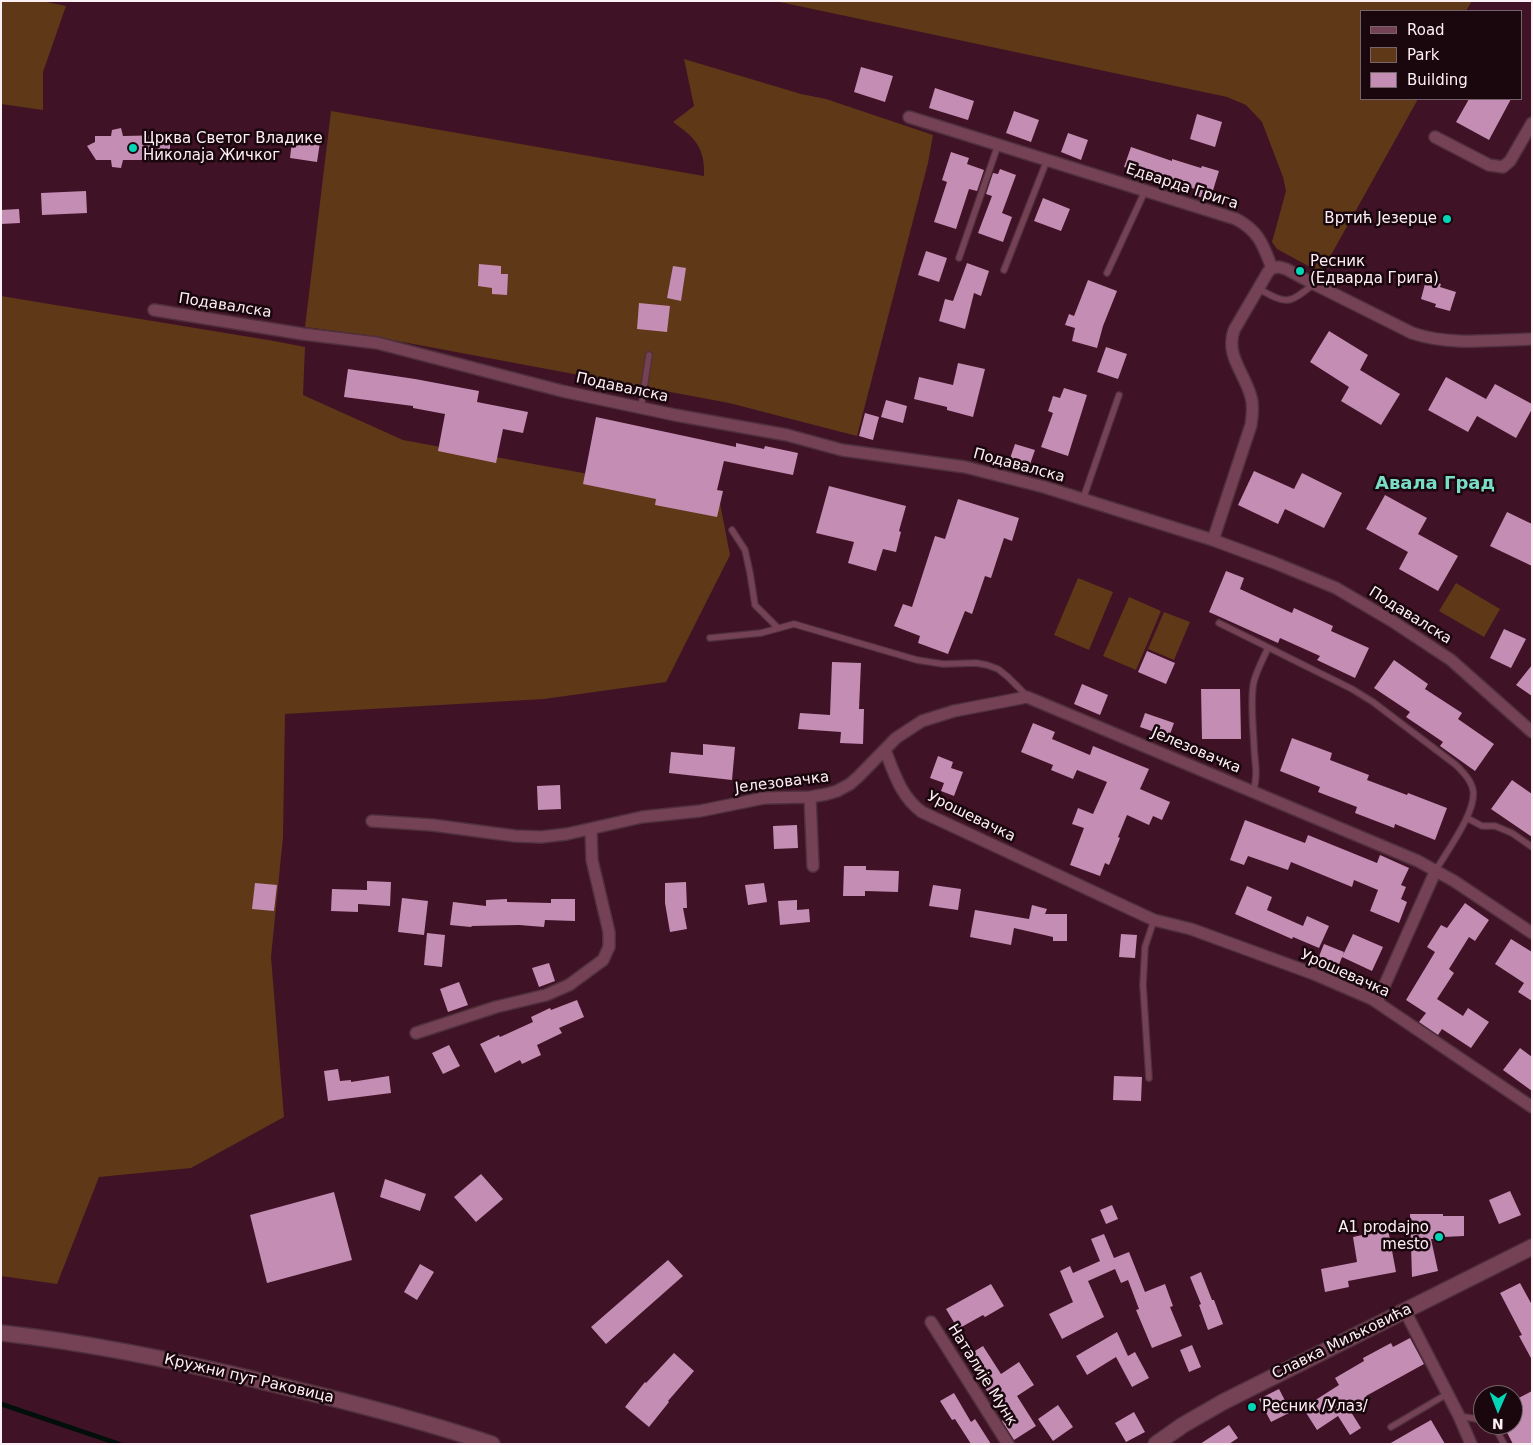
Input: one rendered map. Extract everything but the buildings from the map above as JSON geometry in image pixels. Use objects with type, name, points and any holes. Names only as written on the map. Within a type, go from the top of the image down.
[{"type":"main road","name":"Славка Миљковића","points":[[1156,1444],[1183,1425],[1223,1402],[1532,1247]]},
{"type":"main road","name":"Кружни пут Раковица","points":[[1,1333],[124,1351],[232,1374],[384,1412],[492,1444]]},
{"type":"street","name":"Едварда Грига","points":[[909,117],[1214,211],[1246,224],[1261,240],[1272,268]]},
{"type":"street","points":[[1435,137],[1489,166],[1499,168],[1506,166],[1510,162],[1532,124]]},
{"type":"street","points":[[1213,540],[1251,425],[1253,409],[1252,398],[1230,348],[1231,338],[1272,268],[1283,267],[1412,333],[1427,338],[1443,341],[1532,339]]},
{"type":"street","name":"Подавалска","points":[[154,310],[303,334],[377,343],[562,390],[702,420],[787,435],[842,450],[965,467],[1044,487],[1213,540],[1307,575],[1336,588],[1430,644],[1451,660],[1532,732]]},
{"type":"street","name":"Јелезовачка","points":[[372,821],[432,825],[528,837],[553,836],[591,830],[625,820],[700,811],[764,798],[810,797],[836,791],[850,784],[904,732],[932,717],[1027,697],[1436,870],[1532,933]]},
{"type":"street","name":"Урошевачка","points":[[885,750],[904,793],[912,805],[922,812],[1154,920],[1191,929],[1314,974],[1377,1002],[1532,1108]]},
{"type":"street","points":[[810,797],[813,866]]},
{"type":"street","points":[[416,1034],[496,1007],[533,999],[553,992],[581,978],[603,960],[609,947],[609,932],[592,860],[591,830]]},
{"type":"street","points":[[1377,1002],[1436,870]]},
{"type":"street","points":[[1405,1311],[1472,1444]]},
{"type":"street","name":"Наталије Мунк","points":[[931,1322],[1008,1444]]},
{"type":"lane","points":[[959,258],[998,144]]},
{"type":"lane","points":[[1004,270],[1047,160]]},
{"type":"lane","points":[[1107,273],[1145,191]]},
{"type":"lane","points":[[1258,289],[1276,299],[1288,301],[1314,284]]},
{"type":"lane","points":[[641,407],[649,355]]},
{"type":"lane","points":[[1082,499],[1119,395]]},
{"type":"lane","points":[[732,530],[744,550],[755,605],[778,628]]},
{"type":"lane","points":[[1219,623],[1352,689],[1373,702],[1456,764],[1467,777],[1473,790],[1473,805],[1436,870]]},
{"type":"lane","points":[[710,638],[762,632],[794,624],[924,662],[987,665],[998,669],[1027,697]]},
{"type":"lane","points":[[1253,791],[1256,783],[1256,772],[1253,686],[1256,673],[1268,648]]},
{"type":"lane","points":[[1467,818],[1482,826],[1495,826],[1512,833],[1532,846]]},
{"type":"lane","points":[[1149,1078],[1143,985],[1145,947],[1154,920]]},
{"type":"lane","points":[[1391,1427],[1447,1394]]},
{"type":"lane","points":[[1459,1416],[1473,1418]]},
{"type":"green space","points":[[1,1],[42,1],[66,6],[43,72],[43,110],[1,104]]},
{"type":"green space","points":[[775,1],[1472,1],[1467,10],[1360,10],[1360,100],[1417,100],[1321,273],[1277,249],[1272,242],[1286,191],[1283,177],[1262,122],[1246,105],[1227,97]]},
{"type":"green space","points":[[684,59],[801,94],[826,99],[933,135],[928,163],[857,436],[729,403],[365,335],[305,327],[331,111],[704,176],[703,158],[697,144],[693,138],[673,122],[694,106]]},
{"type":"green space","points":[[1,296],[305,347],[303,395],[403,440],[719,498],[730,555],[666,682],[544,699],[285,714],[283,837],[271,957],[284,1117],[191,1168],[99,1177],[57,1284],[1,1276]]},
{"type":"green space","points":[[1078,578],[1113,592],[1089,650],[1054,635]]},
{"type":"green space","points":[[1456,583],[1500,609],[1484,637],[1439,611]]},
{"type":"green space","points":[[1129,597],[1161,611],[1136,670],[1103,656]]},
{"type":"green space","points":[[1164,612],[1190,622],[1174,660],[1148,649]]},
{"type":"waterway","points":[[1,1404],[119,1444]]},
{"type":"place","name":"Црква Светог Владике Николаја Жичког","points":[[133,148]]},
{"type":"place","name":"Вртић Језерце","points":[[1447,219]]},
{"type":"place","name":"Ресник (Едварда Грига)","points":[[1300,271]]},
{"type":"place","name":"A1 prodajno mesto","points":[[1439,1237]]},
{"type":"place","name":"Ресник /Улаз/","points":[[1252,1407]]},
{"type":"district","name":"Авала Град","points":[[1435,484]]}]
